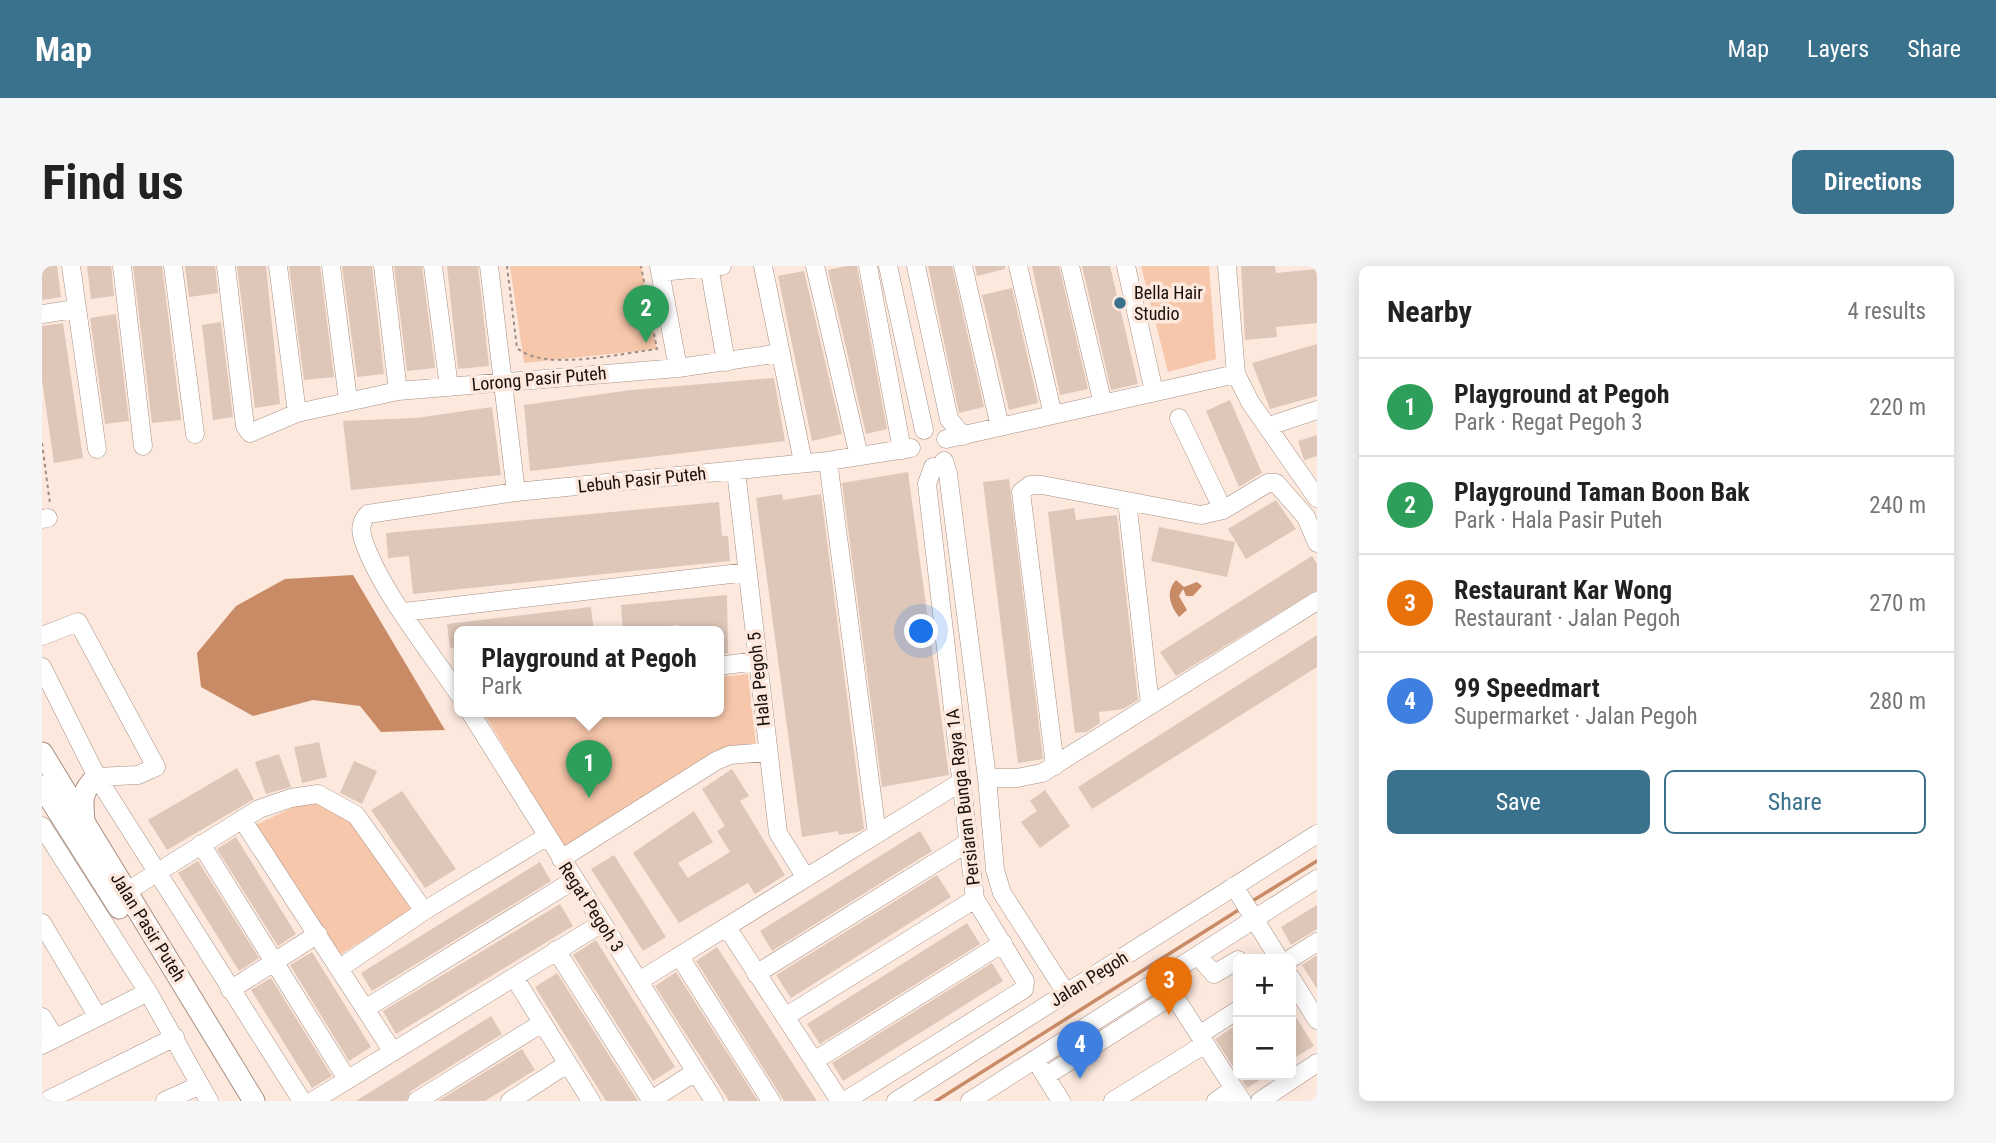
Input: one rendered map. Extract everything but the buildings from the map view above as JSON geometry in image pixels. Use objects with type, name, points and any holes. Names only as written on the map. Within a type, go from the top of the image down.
[{"type":"main road","name":"Jalan Pasir Puteh","points":[[42,753],[254,1101]]},
{"type":"main road","points":[[85,824],[82,796],[84,789],[97,777]]},
{"type":"main road","name":"Jalan Pasir Puteh","points":[[42,786],[238,1101]]},
{"type":"street","points":[[71,266],[97,449]]},
{"type":"street","points":[[122,266],[143,446]]},
{"type":"street","points":[[173,266],[195,434]]},
{"type":"street","name":"Lorong Pasir Puteh","points":[[226,266],[246,426],[250,433],[297,413],[398,391],[678,368],[781,353]]},
{"type":"street","points":[[278,266],[297,413]]},
{"type":"street","points":[[331,266],[348,400]]},
{"type":"street","points":[[383,266],[398,391]]},
{"type":"street","points":[[433,266],[449,387]]},
{"type":"street","points":[[489,266],[516,492]]},
{"type":"street","points":[[763,266],[803,462]]},
{"type":"street","points":[[814,266],[859,456]]},
{"type":"street","points":[[868,266],[906,449],[917,463],[948,474],[987,778],[995,870],[1002,893],[1066,993]]},
{"type":"street","points":[[888,266],[925,430]]},
{"type":"street","points":[[916,266],[955,437]]},
{"type":"street","points":[[963,266],[1000,427]]},
{"type":"street","points":[[1018,266],[1053,415]]},
{"type":"street","points":[[1070,266],[1103,404]]},
{"type":"street","points":[[1126,266],[1154,392]]},
{"type":"street","points":[[1227,266],[1236,374],[1250,402],[1317,498]]},
{"type":"street","points":[[678,368],[659,269],[713,267],[726,362]]},
{"type":"street","points":[[42,314],[75,309]]},
{"type":"street","points":[[906,449],[912,440],[925,430],[955,437],[1236,374]]},
{"type":"street","points":[[1269,426],[1317,410]]},
{"type":"street","points":[[1179,418],[1223,510]]},
{"type":"street","points":[[935,471],[955,437]]},
{"type":"street","name":"Lebuh Pasir Puteh","points":[[404,611],[378,571],[363,538],[363,521],[373,512],[516,492],[828,461],[906,449]]},
{"type":"street","points":[[828,461],[877,834]]},
{"type":"street","name":"Hala Pegoh 5","points":[[736,471],[778,833],[806,878]]},
{"type":"street","name":"Persiaran Bunga Raya 1A","points":[[842,1101],[1024,989],[1025,981],[975,899],[961,782],[935,471]]},
{"type":"street","points":[[1055,766],[1021,492],[1030,485],[1042,485],[1201,515],[1223,510],[1268,483],[1276,482],[1306,517],[1317,543]]},
{"type":"street","points":[[1127,501],[1150,705]]},
{"type":"street","points":[[454,687],[404,611],[748,572]]},
{"type":"street","points":[[987,778],[1017,778],[1042,773],[1317,601]]},
{"type":"street","points":[[42,636],[78,622],[156,767],[138,775],[97,777]]},
{"type":"street","points":[[724,665],[757,661]]},
{"type":"street","points":[[42,667],[97,777],[302,1101]]},
{"type":"street","name":"Regat Pegoh 3","points":[[473,717],[714,1101]]},
{"type":"street","points":[[561,859],[716,761],[730,755],[767,752]]},
{"type":"street","points":[[639,981],[728,929],[961,782]]},
{"type":"street","points":[[126,892],[242,819],[291,798],[318,794],[356,815],[424,911]]},
{"type":"street","points":[[242,819],[393,1052]]},
{"type":"street","points":[[42,826],[148,992],[209,1101]]},
{"type":"street","name":"Jalan Pegoh","points":[[904,1099],[1317,834]]},
{"type":"street","points":[[340,968],[424,911],[546,837]]},
{"type":"street","points":[[756,974],[967,843]]},
{"type":"street","points":[[201,844],[347,1079]]},
{"type":"street","points":[[1046,1076],[1168,987],[1198,956],[1317,879]]},
{"type":"street","points":[[365,1009],[574,880]]},
{"type":"street","points":[[1234,886],[1275,954]]},
{"type":"street","points":[[785,1017],[975,899]]},
{"type":"street","points":[[42,923],[98,1017]]},
{"type":"street","points":[[313,1101],[601,923]]},
{"type":"street","points":[[728,929],[842,1101]]},
{"type":"street","points":[[230,990],[318,933]]},
{"type":"street","points":[[1285,954],[1317,942]]},
{"type":"street","points":[[814,1061],[1003,943]]},
{"type":"street","points":[[556,950],[650,1101],[695,1072]]},
{"type":"street","points":[[1198,956],[1214,974],[1233,963]]},
{"type":"street","points":[[680,957],[771,1101]]},
{"type":"street","points":[[1050,968],[1087,980]]},
{"type":"street","points":[[1038,1011],[1048,993],[1050,968]]},
{"type":"street","points":[[514,977],[591,1101]]},
{"type":"street","points":[[1296,985],[1314,1009]]},
{"type":"street","points":[[1168,987],[1238,1095],[1216,1101]]},
{"type":"street","points":[[970,1101],[1035,1060],[1168,987]]},
{"type":"street","points":[[42,1017],[48,1041],[148,992]]},
{"type":"street","points":[[1113,1101],[1202,1040],[1233,1014]]},
{"type":"street","points":[[417,1101],[542,1023]]},
{"type":"street","points":[[46,1101],[175,1037]]},
{"type":"street","points":[[1035,1060],[1061,1101]]},
{"type":"street","points":[[1260,1101],[1317,1063]]},
{"type":"street","points":[[510,1101],[567,1064]]},
{"type":"street","points":[[165,1101],[200,1085]]},
{"type":"path","points":[[507,266],[517,348],[526,356],[553,360],[657,349],[641,266]]},
{"type":"path","points":[[42,443],[51,511],[45,519]]},
{"type":"shaded area","points":[[510,266],[641,266],[657,349],[524,363]]},
{"type":"shaded area","points":[[1141,266],[1209,266],[1216,359],[1168,372]]},
{"type":"shaded area","points":[[353,575],[445,730],[381,732],[360,706],[313,700],[253,716],[201,687],[197,653],[236,606],[285,579]]},
{"type":"shaded area","points":[[1176,580],[1184,587],[1197,582],[1202,586],[1193,596],[1186,596],[1183,589],[1179,596],[1187,610],[1179,617],[1170,598]]},
{"type":"shaded area","points":[[748,674],[756,745],[564,848],[486,717],[724,717],[724,676]]},
{"type":"shaded area","points":[[316,797],[350,819],[414,908],[338,956],[253,826]]},
{"type":"waterway","points":[[1254,900],[1317,861]]},
{"type":"waterway","points":[[936,1101],[1237,911]]},
{"type":"place","name":"Bella Hair Studio","points":[[1120,303]]},
{"type":"place","name":"Playground Taman Boon Bak","points":[[646,343]]},
{"type":"place","name":"Playground at Pegoh","points":[[589,798]]},
{"type":"place","name":"Restaurant Kar Wong","points":[[1169,1015]]},
{"type":"place","name":"99 Speedmart","points":[[1080,1079]]}]
